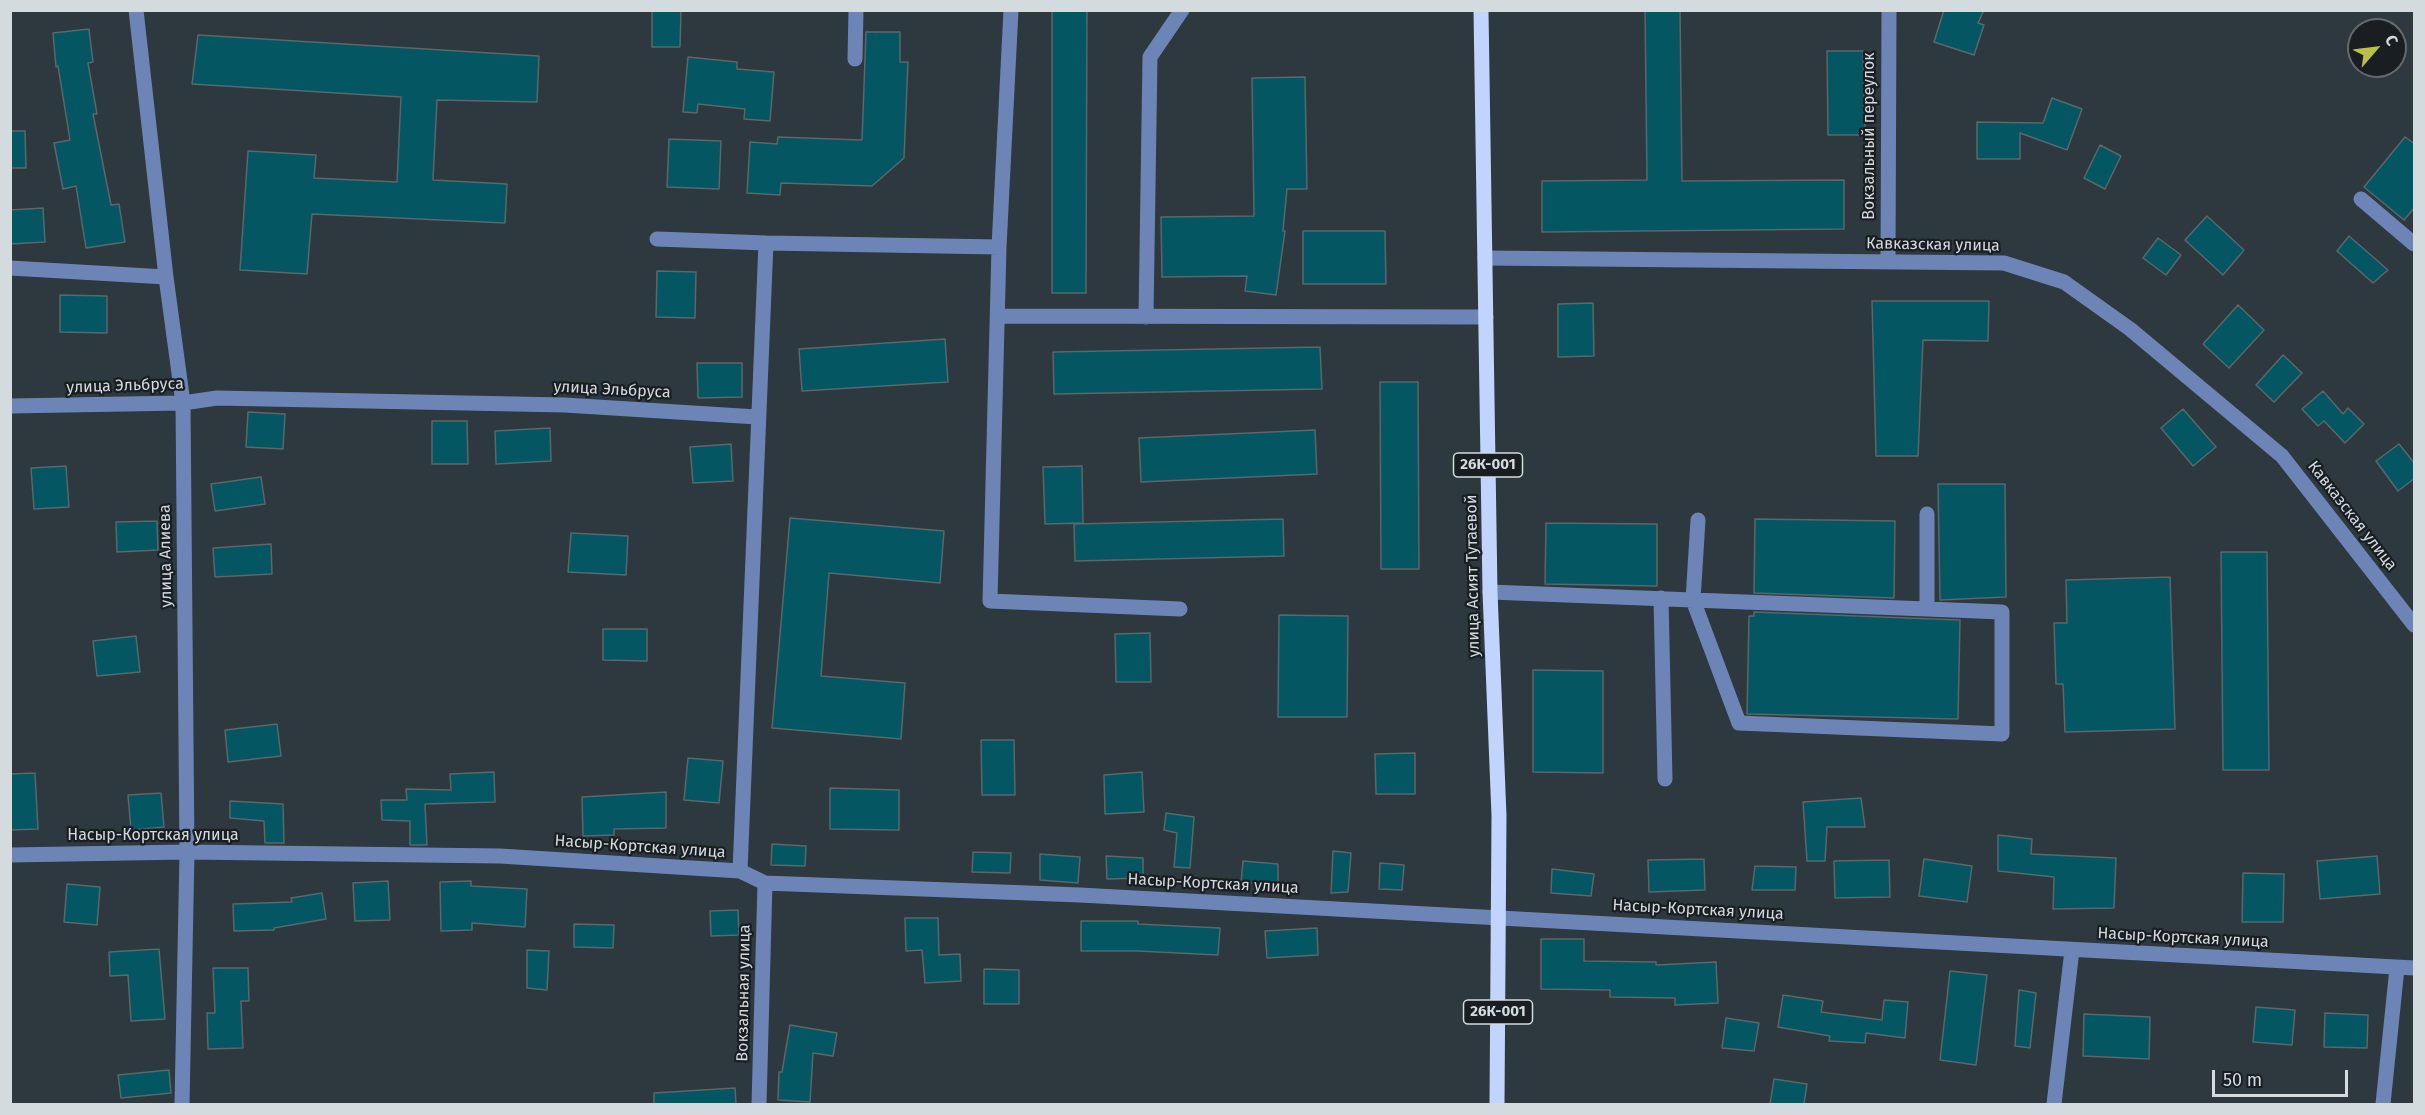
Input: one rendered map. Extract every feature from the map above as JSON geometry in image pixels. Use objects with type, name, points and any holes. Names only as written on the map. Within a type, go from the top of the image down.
[{"type":"main road","name":"улица Асият Тутаевой","points":[[1481,10],[1490,592],[1499,816],[1497,1104]]},
{"type":"street","name":"улица Алиева","points":[[136,10],[166,278],[183,403],[187,852],[182,1104]]},
{"type":"street","points":[[855,59],[856,10]]},
{"type":"street","points":[[1011,10],[999,247],[990,602],[1180,609]]},
{"type":"street","points":[[1146,317],[1150,57],[1182,10]]},
{"type":"street","name":"Вокзальный переулок","points":[[1888,10],[1888,262]]},
{"type":"street","points":[[2361,199],[2415,244]]},
{"type":"street","points":[[657,239],[999,247]]},
{"type":"street","points":[[740,871],[766,243]]},
{"type":"street","name":"Кавказская улица","points":[[1485,258],[2004,263],[2064,282],[2130,329],[2282,456],[2415,625]]},
{"type":"street","points":[[10,268],[166,278]]},
{"type":"street","points":[[998,316],[1486,317]]},
{"type":"street","name":"улица Эльбруса","points":[[10,406],[183,403],[217,399],[553,404],[758,417]]},
{"type":"street","points":[[1927,514],[1927,609]]},
{"type":"street","points":[[1490,592],[1661,598],[1693,600],[2002,612],[2002,734],[1739,723],[1693,600],[1698,520]]},
{"type":"street","points":[[1661,598],[1665,778]]},
{"type":"street","name":"Насыр-Кортская улица","points":[[10,855],[187,852],[500,856],[740,871],[765,883],[1080,895],[2415,968]]},
{"type":"street","name":"Вокзальная улица","points":[[759,1104],[765,883]]},
{"type":"street","points":[[2054,1104],[2072,950]]},
{"type":"street","points":[[2384,1104],[2397,968]]},
{"type":"building","points":[[652,10],[681,10],[680,47],[652,47]]},
{"type":"building","points":[[1052,10],[1087,10],[1086,293],[1052,293]]},
{"type":"building","points":[[1645,10],[1680,10],[1682,181],[1844,180],[1844,229],[1542,232],[1542,181],[1647,180]]},
{"type":"building","points":[[1944,10],[1984,10],[1978,23],[1984,25],[1974,55],[1934,42]]},
{"type":"building","points":[[89,29],[93,62],[88,63],[97,114],[93,114],[111,205],[119,204],[125,242],[86,248],[76,186],[63,189],[54,143],[70,140],[58,66],[56,67],[53,33]]},
{"type":"building","points":[[866,32],[900,32],[900,62],[908,62],[904,158],[872,186],[781,183],[780,195],[747,193],[750,142],[777,144],[778,137],[862,140]]},
{"type":"building","points":[[198,35],[539,56],[537,102],[437,100],[433,180],[507,184],[505,223],[312,214],[307,274],[240,270],[248,151],[316,155],[314,178],[397,182],[401,97],[192,84]]},
{"type":"building","points":[[1827,51],[1863,51],[1865,135],[1828,135]]},
{"type":"building","points":[[688,57],[737,62],[737,69],[774,72],[770,121],[744,119],[745,109],[698,104],[697,113],[683,112]]},
{"type":"building","points":[[1305,77],[1307,189],[1287,189],[1283,231],[1285,231],[1276,295],[1245,291],[1247,276],[1162,277],[1161,217],[1254,216],[1252,78]]},
{"type":"building","points":[[2052,98],[2082,109],[2067,150],[2020,133],[2020,159],[1977,159],[1977,122],[2043,123]]},
{"type":"building","points":[[10,131],[25,131],[26,168],[10,168]]},
{"type":"building","points":[[2405,137],[2415,144],[2415,207],[2404,220],[2364,187]]},
{"type":"building","points":[[669,139],[721,141],[719,189],[667,187]]},
{"type":"building","points":[[2100,145],[2121,156],[2105,189],[2084,178]]},
{"type":"building","points":[[43,208],[45,242],[10,244],[10,210]]},
{"type":"building","points":[[2207,216],[2244,250],[2223,275],[2185,240]]},
{"type":"building","points":[[1303,231],[1385,231],[1386,284],[1303,284]]},
{"type":"building","points":[[2349,236],[2388,270],[2373,283],[2337,251]]},
{"type":"building","points":[[2158,238],[2181,255],[2166,275],[2143,258]]},
{"type":"building","points":[[657,271],[696,272],[695,318],[656,317]]},
{"type":"building","points":[[60,295],[107,296],[107,333],[60,332]]},
{"type":"building","points":[[1872,301],[1989,301],[1988,341],[1923,340],[1918,456],[1876,456]]},
{"type":"building","points":[[1593,303],[1594,356],[1558,357],[1558,304]]},
{"type":"building","points":[[2238,305],[2264,330],[2229,368],[2203,344]]},
{"type":"building","points":[[945,339],[948,382],[802,391],[799,349]]},
{"type":"building","points":[[1320,347],[1322,389],[1054,394],[1053,352]]},
{"type":"building","points":[[2283,355],[2302,373],[2274,402],[2256,385]]},
{"type":"building","points":[[697,363],[742,363],[742,397],[698,398]]},
{"type":"building","points":[[1380,382],[1418,382],[1419,569],[1381,569]]},
{"type":"building","points":[[2323,391],[2343,414],[2348,408],[2364,424],[2345,443],[2324,421],[2318,426],[2302,409]]},
{"type":"building","points":[[2183,409],[2216,447],[2193,466],[2161,428]]},
{"type":"building","points":[[248,412],[285,414],[283,449],[246,447]]},
{"type":"building","points":[[432,421],[467,421],[468,464],[432,464]]},
{"type":"building","points":[[550,428],[551,461],[496,464],[495,431]]},
{"type":"building","points":[[1315,430],[1317,474],[1141,482],[1139,438]]},
{"type":"building","points":[[731,444],[733,481],[693,483],[690,447]]},
{"type":"building","points":[[2399,444],[2415,464],[2415,478],[2398,491],[2376,461]]},
{"type":"building","points":[[66,466],[69,507],[34,509],[31,468]]},
{"type":"building","points":[[1082,466],[1083,523],[1045,524],[1043,467]]},
{"type":"building","points":[[261,477],[265,504],[215,511],[211,484]]},
{"type":"building","points":[[1938,484],[2005,484],[2006,597],[1940,600]]},
{"type":"building","points":[[790,518],[944,531],[940,583],[829,573],[821,676],[905,683],[901,739],[772,728]]},
{"type":"building","points":[[1283,519],[1284,556],[1075,561],[1074,524]]},
{"type":"building","points":[[1755,519],[1895,521],[1894,598],[1754,593]]},
{"type":"building","points":[[157,521],[158,550],[117,552],[116,522]]},
{"type":"building","points":[[1546,523],[1657,524],[1657,586],[1545,584]]},
{"type":"building","points":[[571,533],[628,536],[626,575],[568,572]]},
{"type":"building","points":[[271,544],[272,574],[215,577],[213,548]]},
{"type":"building","points":[[2221,552],[2267,552],[2269,770],[2223,770]]},
{"type":"building","points":[[2170,577],[2175,729],[2065,732],[2063,684],[2056,684],[2054,623],[2067,623],[2066,580]]},
{"type":"building","points":[[1754,612],[1960,620],[1958,719],[1747,714],[1749,616],[1754,616]]},
{"type":"building","points":[[1279,615],[1348,616],[1347,717],[1278,717]]},
{"type":"building","points":[[603,629],[647,629],[647,661],[603,660]]},
{"type":"building","points":[[1150,633],[1151,682],[1116,682],[1115,634]]},
{"type":"building","points":[[136,636],[140,672],[97,676],[93,641]]},
{"type":"building","points":[[1533,670],[1603,671],[1603,773],[1533,772]]},
{"type":"building","points":[[277,724],[281,756],[228,762],[225,730]]},
{"type":"building","points":[[981,740],[1014,740],[1015,795],[982,795]]},
{"type":"building","points":[[1415,753],[1415,794],[1376,794],[1375,754]]},
{"type":"building","points":[[688,758],[723,761],[719,803],[684,800]]},
{"type":"building","points":[[494,772],[495,802],[425,804],[427,845],[410,845],[410,821],[382,820],[381,800],[407,800],[406,789],[451,790],[450,774]]},
{"type":"building","points":[[1142,772],[1144,812],[1105,814],[1104,775]]},
{"type":"building","points":[[35,773],[38,829],[10,830],[10,774]]},
{"type":"building","points":[[830,788],[899,790],[899,830],[830,829]]},
{"type":"building","points":[[666,792],[666,828],[614,829],[614,835],[583,836],[582,797]]},
{"type":"building","points":[[161,793],[164,827],[131,830],[128,795]]},
{"type":"building","points":[[1861,798],[1865,827],[1827,827],[1825,861],[1807,861],[1803,802]]},
{"type":"building","points":[[230,801],[283,804],[284,843],[265,843],[264,821],[230,818]]},
{"type":"building","points":[[1166,813],[1194,817],[1190,868],[1174,867],[1177,833],[1164,830]]},
{"type":"building","points":[[1998,835],[2032,839],[2031,854],[2116,858],[2114,908],[2053,909],[2054,877],[1998,871]]},
{"type":"building","points":[[772,844],[806,846],[805,866],[771,865]]},
{"type":"building","points":[[1333,851],[1351,853],[1348,892],[1331,893]]},
{"type":"building","points":[[973,852],[1011,853],[1010,873],[972,872]]},
{"type":"building","points":[[1040,854],[1080,857],[1078,883],[1040,880]]},
{"type":"building","points":[[1106,856],[1143,858],[1143,878],[1107,879]]},
{"type":"building","points":[[2377,856],[2380,894],[2320,899],[2317,861]]},
{"type":"building","points":[[1704,859],[1705,890],[1649,892],[1648,860]]},
{"type":"building","points":[[1924,859],[1972,866],[1967,902],[1919,896]]},
{"type":"building","points":[[1889,860],[1890,897],[1835,898],[1834,861]]},
{"type":"building","points":[[1243,861],[1278,864],[1278,883],[1241,883]]},
{"type":"building","points":[[1380,863],[1404,865],[1402,890],[1379,889]]},
{"type":"building","points":[[1755,866],[1796,867],[1795,890],[1752,890]]},
{"type":"building","points":[[1552,869],[1594,874],[1591,896],[1551,893]]},
{"type":"building","points":[[2243,873],[2284,874],[2283,922],[2242,922]]},
{"type":"building","points":[[388,881],[390,920],[355,921],[353,883]]},
{"type":"building","points":[[471,881],[471,886],[527,889],[525,927],[472,923],[472,930],[441,931],[440,882]]},
{"type":"building","points":[[67,884],[100,887],[97,925],[64,922]]},
{"type":"building","points":[[322,893],[326,919],[274,928],[274,930],[234,931],[233,904],[292,902],[291,898]]},
{"type":"building","points":[[738,910],[739,935],[711,936],[710,911]]},
{"type":"building","points":[[905,918],[938,918],[939,955],[960,954],[961,981],[925,983],[922,950],[906,951]]},
{"type":"building","points":[[1081,921],[1138,921],[1138,924],[1220,928],[1218,955],[1081,951]]},
{"type":"building","points":[[574,924],[614,925],[613,948],[574,947]]},
{"type":"building","points":[[1317,928],[1318,955],[1267,958],[1265,931]]},
{"type":"building","points":[[1541,939],[1584,939],[1584,961],[1656,962],[1656,965],[1716,962],[1718,1003],[1675,1005],[1675,998],[1610,997],[1610,990],[1541,989]]},
{"type":"building","points":[[159,949],[165,1019],[131,1021],[128,975],[110,976],[109,952]]},
{"type":"building","points":[[527,950],[549,951],[547,990],[527,988]]},
{"type":"building","points":[[213,968],[248,968],[249,1001],[241,1001],[243,1048],[208,1049],[207,1013],[215,1013]]},
{"type":"building","points":[[984,969],[1019,970],[1019,1004],[984,1004]]},
{"type":"building","points":[[1950,971],[1987,975],[1976,1065],[1940,1060]]},
{"type":"building","points":[[2019,990],[2036,993],[2030,1048],[2015,1046]]},
{"type":"building","points":[[1783,995],[1823,1001],[1821,1012],[1882,1020],[1884,1000],[1908,1002],[1905,1038],[1866,1033],[1865,1043],[1829,1041],[1830,1036],[1778,1027]]},
{"type":"building","points":[[2256,1007],[2295,1010],[2292,1045],[2253,1042]]},
{"type":"building","points":[[2325,1013],[2368,1015],[2367,1048],[2324,1047]]},
{"type":"building","points":[[2084,1014],[2150,1017],[2149,1059],[2083,1056]]},
{"type":"building","points":[[1726,1018],[1759,1023],[1754,1051],[1722,1048]]},
{"type":"building","points":[[790,1025],[837,1033],[833,1056],[813,1053],[810,1102],[778,1100],[779,1072],[782,1072]]},
{"type":"building","points":[[169,1070],[171,1093],[121,1098],[118,1075]]},
{"type":"building","points":[[1774,1079],[1807,1084],[1804,1104],[1770,1104]]},
{"type":"building","points":[[735,1088],[736,1104],[654,1104],[654,1093]]}]
